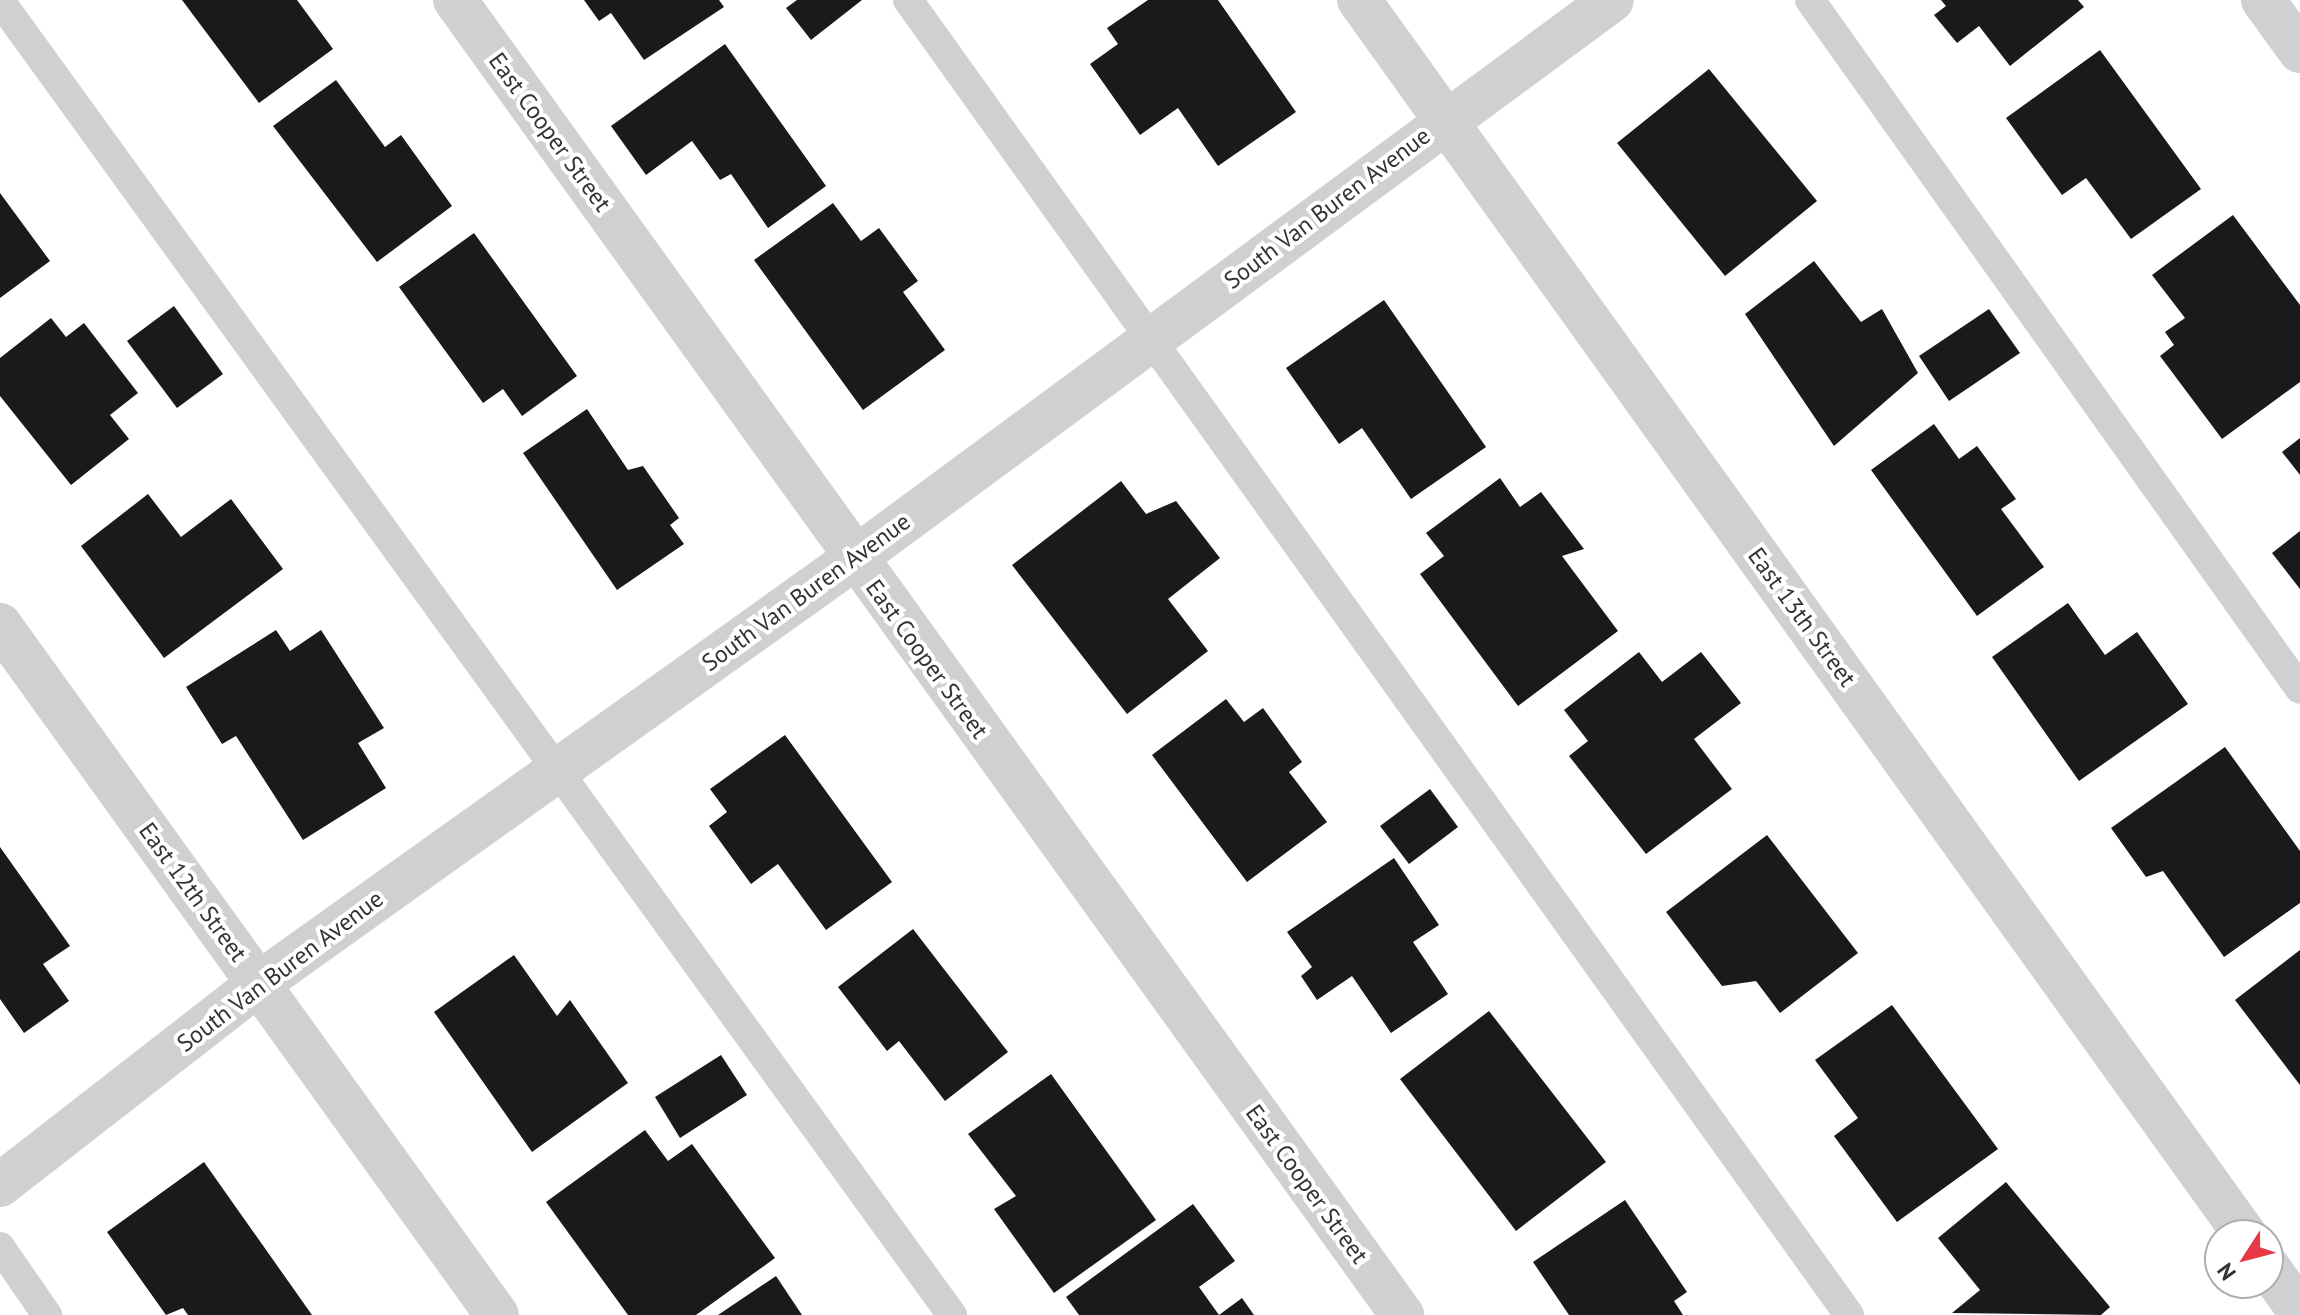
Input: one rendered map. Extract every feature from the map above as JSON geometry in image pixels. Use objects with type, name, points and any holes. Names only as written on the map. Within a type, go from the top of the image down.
[{"type":"street","name":"East Cooper Street","points":[[455,0],[1402,1315]]},
{"type":"street","name":"East 13th Street","points":[[1359,0],[2234,1219]]},
{"type":"street","name":"South Van Buren Avenue","points":[[0,1185],[258,984],[855,558],[1612,0]]},
{"type":"street","points":[[2263,0],[2300,51]]},
{"type":"street","name":"East 12th Street","points":[[0,625],[497,1315]]},
{"type":"street","points":[[2284,1290],[2300,1312]]},
{"type":"lane","points":[[908,0],[1849,1315]]},
{"type":"lane","points":[[1810,0],[2300,689]]},
{"type":"lane","points":[[0,1],[952,1315]]},
{"type":"lane","points":[[0,1247],[47,1315]]},
{"type":"building","points":[[182,0],[297,0],[333,49],[259,103]]},
{"type":"building","points":[[584,0],[719,0],[724,7],[644,60],[611,13],[599,21]]},
{"type":"building","points":[[797,0],[862,0],[811,40],[786,8]]},
{"type":"building","points":[[1148,0],[1218,0],[1296,112],[1218,166],[1178,108],[1140,135],[1090,64],[1118,44],[1107,28]]},
{"type":"building","points":[[1941,0],[2078,0],[2084,7],[2010,66],[1979,26],[1957,43],[1934,15],[1946,6]]},
{"type":"building","points":[[725,44],[826,186],[768,228],[731,174],[720,180],[692,141],[646,175],[611,126]]},
{"type":"building","points":[[2100,50],[2201,189],[2131,239],[2086,178],[2062,195],[2006,118]]},
{"type":"building","points":[[1709,69],[1817,201],[1725,276],[1617,143]]},
{"type":"building","points":[[336,80],[385,147],[401,135],[452,206],[377,262],[273,126]]},
{"type":"building","points":[[0,193],[50,261],[0,298]]},
{"type":"building","points":[[833,203],[861,241],[879,228],[918,281],[903,292],[945,350],[863,410],[754,260]]},
{"type":"building","points":[[2233,215],[2300,305],[2300,382],[2222,439],[2160,356],[2174,345],[2165,332],[2185,318],[2152,275]]},
{"type":"building","points":[[474,233],[577,376],[522,416],[503,389],[483,403],[399,287]]},
{"type":"building","points":[[1814,261],[1861,322],[1882,309],[1918,373],[1834,446],[1745,314]]},
{"type":"building","points":[[1384,300],[1486,447],[1411,499],[1362,428],[1339,444],[1286,368]]},
{"type":"building","points":[[174,306],[223,374],[177,408],[127,341]]},
{"type":"building","points":[[1989,309],[2020,353],[1949,401],[1919,356]]},
{"type":"building","points":[[51,318],[66,337],[84,323],[138,393],[110,415],[129,439],[71,485],[0,396],[0,358]]},
{"type":"building","points":[[587,409],[628,470],[643,466],[679,518],[670,525],[684,544],[617,590],[523,453]]},
{"type":"building","points":[[1934,424],[1959,459],[1977,446],[2016,499],[2001,509],[2044,567],[1977,616],[1871,470]]},
{"type":"building","points":[[2300,438],[2300,475],[2282,452]]},
{"type":"building","points":[[1500,478],[1520,507],[1541,492],[1584,549],[1562,556],[1618,631],[1518,706],[1420,574],[1444,556],[1426,533]]},
{"type":"building","points":[[1121,481],[1146,514],[1176,501],[1220,558],[1168,599],[1208,651],[1127,714],[1012,565]]},
{"type":"building","points":[[148,494],[181,537],[231,499],[283,569],[164,658],[81,546]]},
{"type":"building","points":[[2300,531],[2300,589],[2272,553]]},
{"type":"building","points":[[2068,603],[2105,655],[2137,632],[2188,704],[2079,781],[1992,657]]},
{"type":"building","points":[[276,630],[290,651],[321,630],[384,728],[358,743],[386,788],[303,840],[236,736],[222,744],[186,687]]},
{"type":"building","points":[[1639,652],[1662,682],[1701,652],[1741,703],[1694,739],[1732,789],[1646,854],[1569,756],[1588,741],[1564,710]]},
{"type":"building","points":[[1226,699],[1244,722],[1263,708],[1302,762],[1289,772],[1327,822],[1247,882],[1152,755]]},
{"type":"building","points":[[785,735],[892,882],[826,930],[778,864],[751,884],[709,826],[727,812],[710,789]]},
{"type":"building","points":[[2225,747],[2300,851],[2300,903],[2224,957],[2163,871],[2146,877],[2111,828]]},
{"type":"building","points":[[1430,789],[1458,827],[1409,864],[1380,826]]},
{"type":"building","points":[[1767,835],[1858,953],[1780,1013],[1756,981],[1722,986],[1666,912]]},
{"type":"building","points":[[0,847],[70,946],[43,964],[69,1001],[24,1033],[0,999]]},
{"type":"building","points":[[1394,858],[1439,925],[1413,942],[1448,994],[1391,1033],[1352,976],[1317,1000],[1301,976],[1312,967],[1287,932]]},
{"type":"building","points":[[913,929],[1008,1052],[945,1101],[899,1041],[887,1051],[838,987]]},
{"type":"building","points":[[2300,950],[2300,1085],[2235,1000]]},
{"type":"building","points":[[514,955],[557,1016],[570,1000],[628,1083],[532,1152],[434,1012]]},
{"type":"building","points":[[1892,1005],[1998,1149],[1897,1222],[1834,1136],[1858,1118],[1815,1060]]},
{"type":"building","points":[[1489,1011],[1606,1162],[1516,1231],[1400,1079]]},
{"type":"building","points":[[721,1055],[747,1095],[680,1138],[655,1097]]},
{"type":"building","points":[[1051,1074],[1156,1220],[1054,1293],[994,1209],[1016,1196],[968,1134]]},
{"type":"building","points":[[645,1130],[668,1161],[692,1144],[775,1258],[696,1315],[628,1315],[546,1202]]},
{"type":"building","points":[[204,1162],[312,1315],[188,1315],[183,1308],[166,1315],[107,1232]]},
{"type":"building","points":[[2006,1182],[2110,1307],[2101,1315],[1952,1313],[1980,1290],[1938,1238]]},
{"type":"building","points":[[1625,1200],[1687,1292],[1674,1301],[1683,1315],[1569,1315],[1533,1262]]},
{"type":"building","points":[[1193,1204],[1235,1261],[1199,1287],[1219,1315],[1079,1315],[1066,1297]]},
{"type":"building","points":[[776,1276],[802,1315],[718,1315]]},
{"type":"building","points":[[1242,1298],[1254,1315],[1219,1315]]}]
